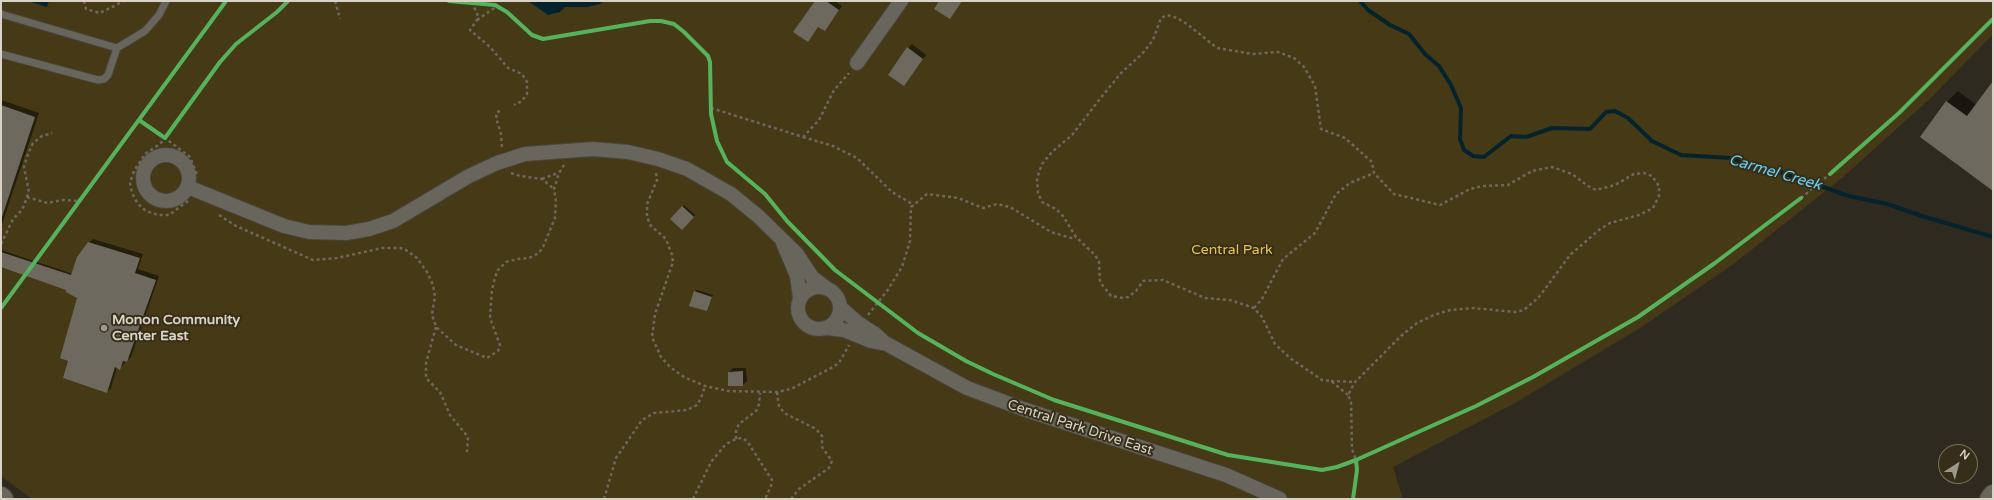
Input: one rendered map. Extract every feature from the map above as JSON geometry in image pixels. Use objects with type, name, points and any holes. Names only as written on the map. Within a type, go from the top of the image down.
[{"type":"main road","points":[[1990,499],[1993,495]]},
{"type":"street","points":[[857,63],[901,1]]},
{"type":"street","name":"Central Park Drive East","points":[[188,187],[260,218],[297,230],[321,233],[346,233],[369,229],[393,221],[469,176],[525,154],[593,148],[643,155],[687,169],[716,184],[742,202],[797,254],[812,276],[837,295],[841,308],[885,344],[967,388],[998,400],[1226,475],[1280,499]]},
{"type":"street","name":"Central Park Drive East","points":[[782,240],[796,276],[800,298],[798,309],[801,320],[813,328],[844,330],[871,342],[885,344]]},
{"type":"street","points":[[800,298],[808,289],[820,286],[825,287]]},
{"type":"street","points":[[827,328],[837,320],[841,308]]},
{"type":"lane","points":[[1,54],[98,80],[104,79],[108,75],[117,48],[145,31],[159,15],[166,1]]},
{"type":"lane","points":[[1,14],[117,48]]},
{"type":"path","points":[[84,1],[86,9],[92,12],[100,13],[124,1]]},
{"type":"path","points":[[335,1],[340,18]]},
{"type":"path","points":[[465,2],[480,3]]},
{"type":"path","points":[[472,2],[477,12],[477,20]]},
{"type":"path","points":[[488,3],[503,10]]},
{"type":"path","points":[[497,6],[477,20],[470,30],[490,47],[508,68],[522,74],[527,82],[527,94],[522,101],[514,105]]},
{"type":"path","points":[[1348,395],[1355,382],[1401,336],[1417,323],[1434,315],[1450,310],[1473,308],[1515,312],[1524,310],[1539,297],[1570,255],[1599,230],[1610,223],[1639,215],[1653,208],[1659,196],[1660,186],[1652,176],[1644,173],[1634,174],[1615,185],[1596,190],[1572,174],[1552,167],[1532,171],[1508,185],[1483,186],[1470,189],[1440,205],[1394,194],[1374,173],[1372,162],[1345,138],[1321,129],[1315,86],[1304,68],[1294,58],[1278,52],[1252,54],[1217,48],[1188,24],[1177,18],[1167,15],[1161,18],[1152,40],[1142,54],[1122,72],[1072,135],[1052,152],[1042,164],[1037,178],[1038,193],[1042,202],[1056,209],[1063,216],[1076,237],[1099,262],[1100,282],[1111,296],[1123,298],[1128,297],[1136,291],[1143,281],[1163,280],[1205,298],[1230,300],[1254,308],[1262,317],[1275,344],[1290,358],[1322,380],[1355,382]]},
{"type":"path","points":[[803,137],[819,120],[834,90],[857,63]]},
{"type":"path","points":[[711,100],[711,114]]},
{"type":"path","points":[[711,108],[833,146],[857,158],[892,192],[914,205]]},
{"type":"path","points":[[500,111],[497,112],[496,118],[501,134],[504,153]]},
{"type":"path","points":[[1,244],[12,219],[22,210],[29,192],[24,167],[33,143],[42,136],[52,132]]},
{"type":"path","points":[[158,134],[165,138],[169,132]]},
{"type":"path","points":[[652,168],[657,176],[657,180],[647,204],[647,217],[651,226],[666,239],[672,254],[673,262],[655,314],[652,337],[664,362],[676,372],[705,386],[728,391],[760,393],[777,392],[791,389],[833,367],[839,363],[850,344]]},
{"type":"path","points":[[1796,202],[1835,169]]},
{"type":"path","points":[[510,170],[515,176],[542,179],[559,173]]},
{"type":"path","points":[[1254,308],[1262,299],[1283,259],[1315,233],[1336,194],[1350,183],[1374,173]]},
{"type":"path","points":[[542,179],[554,189]]},
{"type":"path","points":[[75,207],[84,194]]},
{"type":"path","points":[[864,320],[896,279],[905,260],[910,240],[911,207],[927,194],[958,198],[983,208],[997,204],[1010,207],[1051,232],[1071,238],[1076,237]]},
{"type":"path","points":[[27,196],[47,203],[63,200],[80,201]]},
{"type":"path","points":[[871,298],[883,306]]},
{"type":"path","points":[[436,327],[426,363],[426,378],[440,392],[450,415],[468,437],[468,452]]},
{"type":"path","points":[[1331,381],[1348,395],[1351,402],[1352,449],[1358,458],[1356,465]]},
{"type":"path","points":[[604,499],[616,458],[642,420],[654,413],[687,410],[696,405],[701,398],[705,386]]},
{"type":"path","points":[[777,392],[779,407],[786,414],[816,429],[822,436],[822,447],[832,461],[829,468],[799,489],[791,499]]},
{"type":"path","points":[[736,439],[736,431],[739,424],[756,411],[759,404],[760,393]]},
{"type":"path","points":[[694,499],[711,462],[726,444],[742,438],[747,441],[772,480],[772,486],[765,499]]},
{"type":"path","points":[[1350,462],[1358,458]]},
{"type":"green space","name":"Central Park","points":[[1,1],[1993,1],[1993,34],[1932,97],[1843,177],[1735,263],[1640,328],[1515,403],[1393,467],[1403,499],[32,499],[1,476]]},
{"type":"water","points":[[28,1],[49,1],[47,7]]},
{"type":"water","points":[[528,1],[604,1],[600,4],[587,7],[565,7],[560,12],[548,15]]},
{"type":"building","points":[[815,1],[826,1],[839,10],[825,31],[818,27],[808,42],[793,32]]},
{"type":"building","points":[[939,1],[962,1],[950,19],[934,9]]},
{"type":"building","points":[[907,47],[923,59],[904,86],[888,75]]},
{"type":"building","points":[[1993,81],[1993,191],[1920,137],[1946,101],[1967,116]]},
{"type":"building","points":[[1,105],[35,117],[1,220]]},
{"type":"building","points":[[682,206],[694,217],[682,230],[670,219]]},
{"type":"building","name":"Monon Community Center East","points":[[88,242],[140,258],[135,273],[156,280],[127,362],[123,361],[120,370],[115,367],[107,393],[63,378],[68,361],[60,358],[77,298],[66,292],[66,290],[1,267],[1,252],[71,275],[77,257]]},
{"type":"building","points":[[694,291],[712,297],[707,311],[689,306]]},
{"type":"building","points":[[743,371],[743,386],[728,386],[728,372]]},
{"type":"waterway","name":"Carmel Creek","points":[[1360,1],[1368,10],[1390,25],[1409,34],[1425,54],[1439,66],[1451,85],[1461,108],[1460,139],[1464,150],[1473,156],[1484,157],[1511,136],[1526,137],[1552,128],[1590,129],[1606,112],[1615,111],[1628,118],[1652,141],[1681,155],[1730,158],[1780,172],[1849,196],[1887,204],[1993,237]]},
{"type":"cycle path","points":[[1,308],[226,1]]},
{"type":"cycle path","points":[[139,120],[165,138],[220,62],[236,44],[277,12],[288,1]]},
{"type":"cycle path","points":[[449,1],[495,5],[507,12],[532,35],[543,39],[650,21],[661,21],[674,24],[708,56],[710,62],[711,114],[717,141],[727,162],[765,194],[787,221],[835,270],[918,333],[966,361],[1054,400],[1228,455],[1322,470],[1337,467],[1356,460]]},
{"type":"cycle path","points":[[1830,174],[1899,113],[1993,19]]},
{"type":"cycle path","points":[[1353,499],[1357,470],[1356,460],[1476,406],[1533,377],[1638,317],[1715,263],[1801,198]]},
{"type":"place","name":"Monon Community Center East","points":[[104,328]]}]
